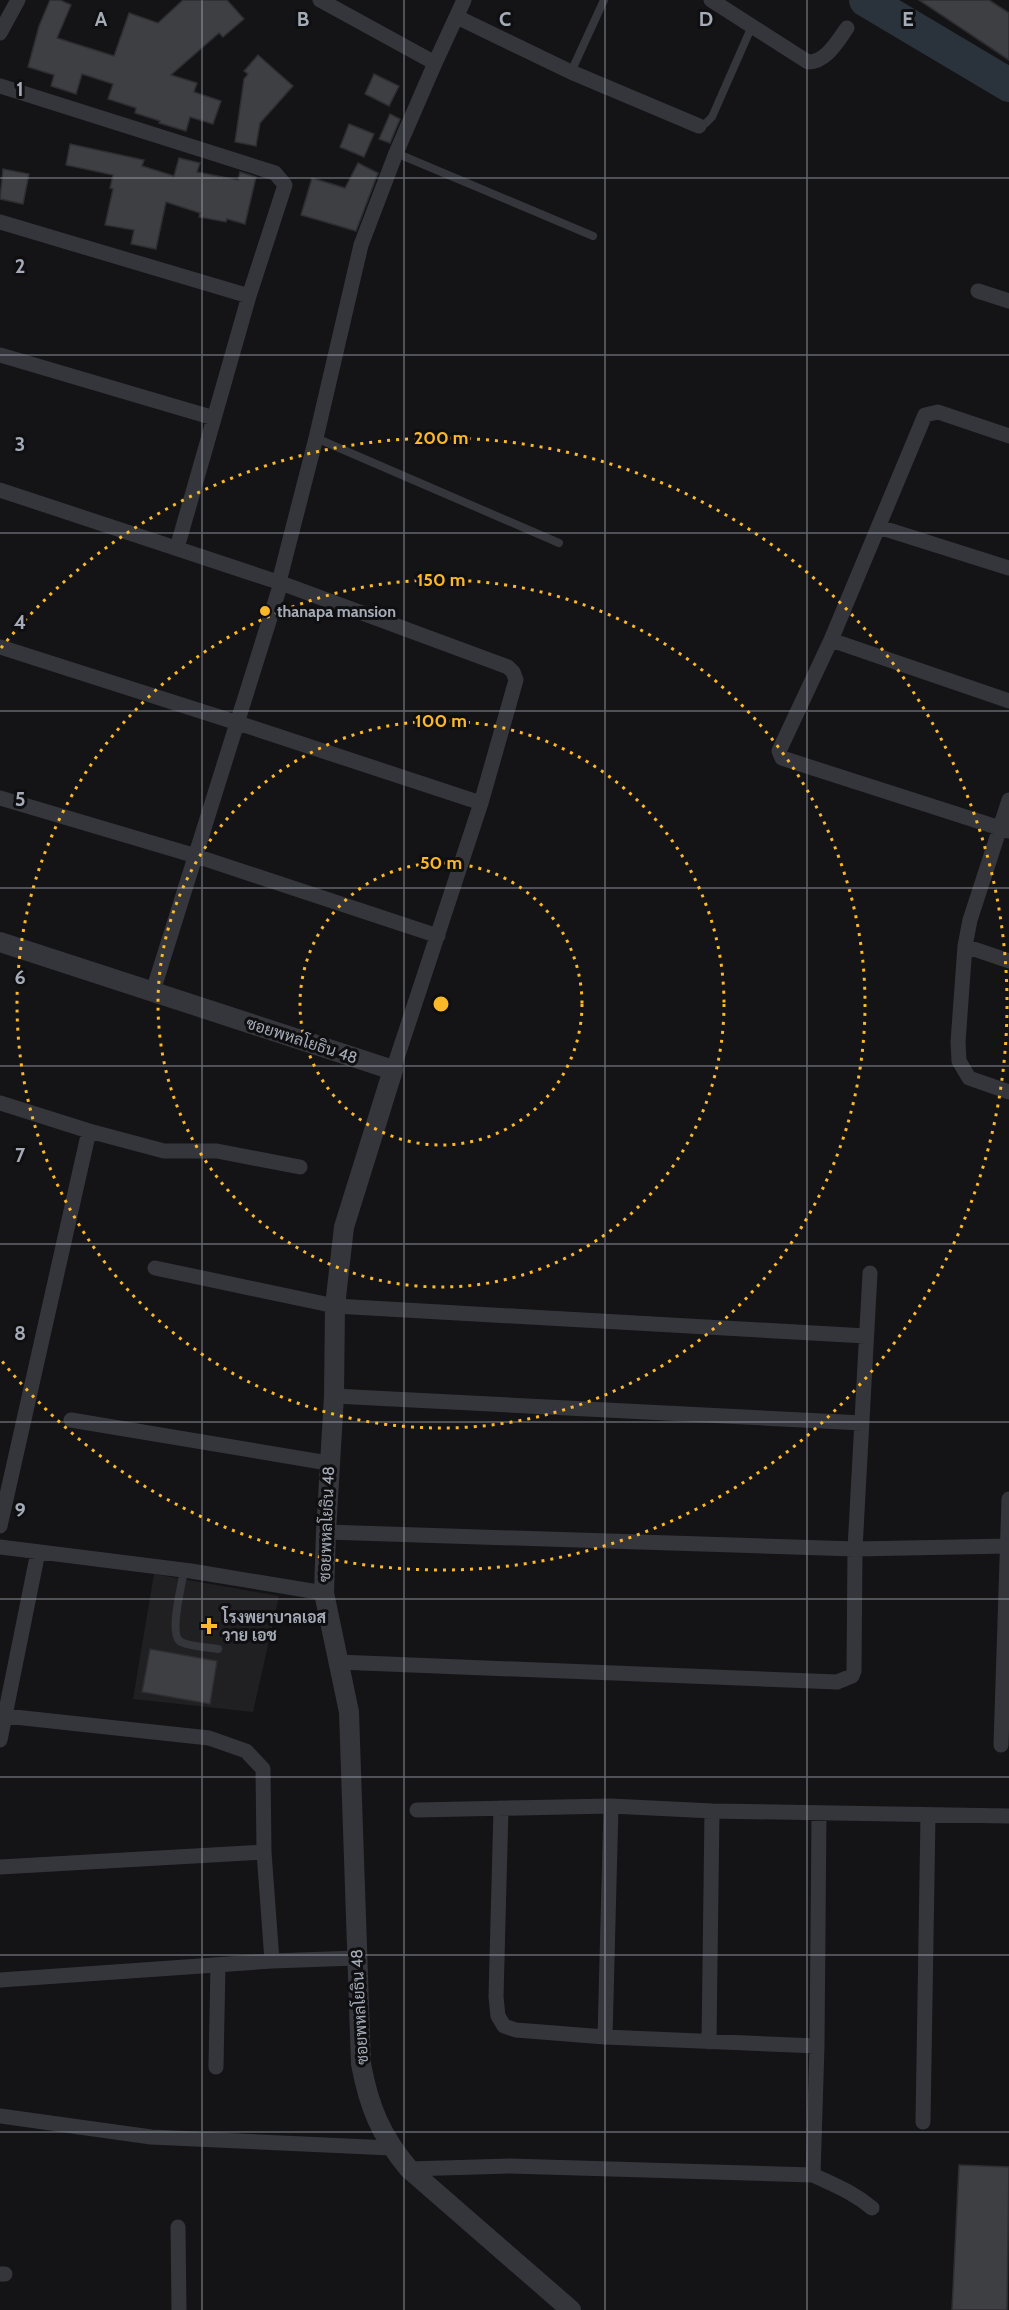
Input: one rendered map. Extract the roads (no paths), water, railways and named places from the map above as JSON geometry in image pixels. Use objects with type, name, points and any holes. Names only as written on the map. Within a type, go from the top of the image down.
[{"type":"street","points":[[0,33],[18,0]]},
{"type":"street","points":[[320,0],[435,63]]},
{"type":"street","points":[[153,991],[280,582],[361,245],[396,153],[464,0]]},
{"type":"street","points":[[711,0],[807,63],[815,63],[822,58],[847,28]]},
{"type":"street","points":[[457,17],[571,72],[699,126]]},
{"type":"street","points":[[0,86],[275,173],[285,184],[249,296],[177,548]]},
{"type":"street","points":[[0,222],[249,296]]},
{"type":"street","points":[[978,291],[1009,302]]},
{"type":"street","points":[[0,355],[214,418]]},
{"type":"street","points":[[1004,829],[782,758],[779,751],[831,640],[925,415],[938,412],[1009,436]]},
{"type":"street","points":[[0,490],[280,582],[508,667],[513,672],[516,680],[481,803],[393,1070]]},
{"type":"street","points":[[879,527],[1009,568]]},
{"type":"street","points":[[831,640],[1009,701]]},
{"type":"street","points":[[0,648],[481,803]]},
{"type":"street","points":[[0,798],[196,856],[438,936]]},
{"type":"street","points":[[1009,800],[1004,829],[972,911],[965,946],[959,1008],[958,1061],[969,1078],[1009,1092]]},
{"type":"street","name":"ซอยพหลโยธิน 48","points":[[0,942],[393,1070],[344,1227],[335,1306],[334,1396],[328,1463],[324,1593],[350,1712],[361,2064],[366,2093],[373,2113],[391,2148],[409,2169],[571,2310]]},
{"type":"street","points":[[965,946],[1009,961]]},
{"type":"street","points":[[0,1103],[89,1131],[164,1151],[217,1151],[300,1167]]},
{"type":"street","points":[[0,1526],[89,1131]]},
{"type":"street","points":[[155,1268],[335,1306],[866,1336]]},
{"type":"street","points":[[338,1662],[837,1682],[852,1676],[854,1671],[855,1549],[870,1273]]},
{"type":"street","points":[[334,1396],[862,1423]]},
{"type":"street","points":[[71,1420],[328,1463]]},
{"type":"street","points":[[1001,1745],[1006,1704],[1009,1499]]},
{"type":"street","points":[[326,1532],[855,1549],[1008,1546]]},
{"type":"street","points":[[0,1547],[184,1571],[324,1593]]},
{"type":"street","points":[[0,1740],[38,1552]]},
{"type":"street","points":[[5,1716],[209,1738],[246,1751],[263,1769],[264,1852],[272,1961]]},
{"type":"street","points":[[605,2037],[611,1806]]},
{"type":"street","points":[[417,1810],[611,1806],[712,1811],[1009,1816]]},
{"type":"street","points":[[501,1808],[496,1997],[498,2016],[504,2026],[516,2030],[605,2037],[817,2046]]},
{"type":"street","points":[[709,2042],[712,1811]]},
{"type":"street","points":[[813,2175],[817,2046],[819,1813]]},
{"type":"street","points":[[923,2122],[928,1815]]},
{"type":"street","points":[[0,1867],[264,1852]]},
{"type":"street","points":[[0,1980],[272,1961],[356,1958]]},
{"type":"street","points":[[216,2067],[218,1965]]},
{"type":"street","points":[[0,2116],[151,2137],[391,2148]]},
{"type":"street","points":[[409,2169],[510,2166],[813,2175],[857,2195],[872,2208]]},
{"type":"street","points":[[178,2227],[179,2310]]},
{"type":"lane","points":[[571,72],[604,0]]},
{"type":"lane","points":[[699,126],[712,117],[752,27]]},
{"type":"lane","points":[[396,153],[593,236]]},
{"type":"lane","points":[[316,438],[559,543]]},
{"type":"lane","points":[[184,1571],[175,1637],[180,1642],[218,1649]]},
{"type":"waterway","points":[[866,0],[1009,85]]},
{"type":"place","name":"thanapa mansion","points":[[265,611]]},
{"type":"place","name":"โรงพยาบาลเอส วาย เอช","points":[[209,1626]]}]
